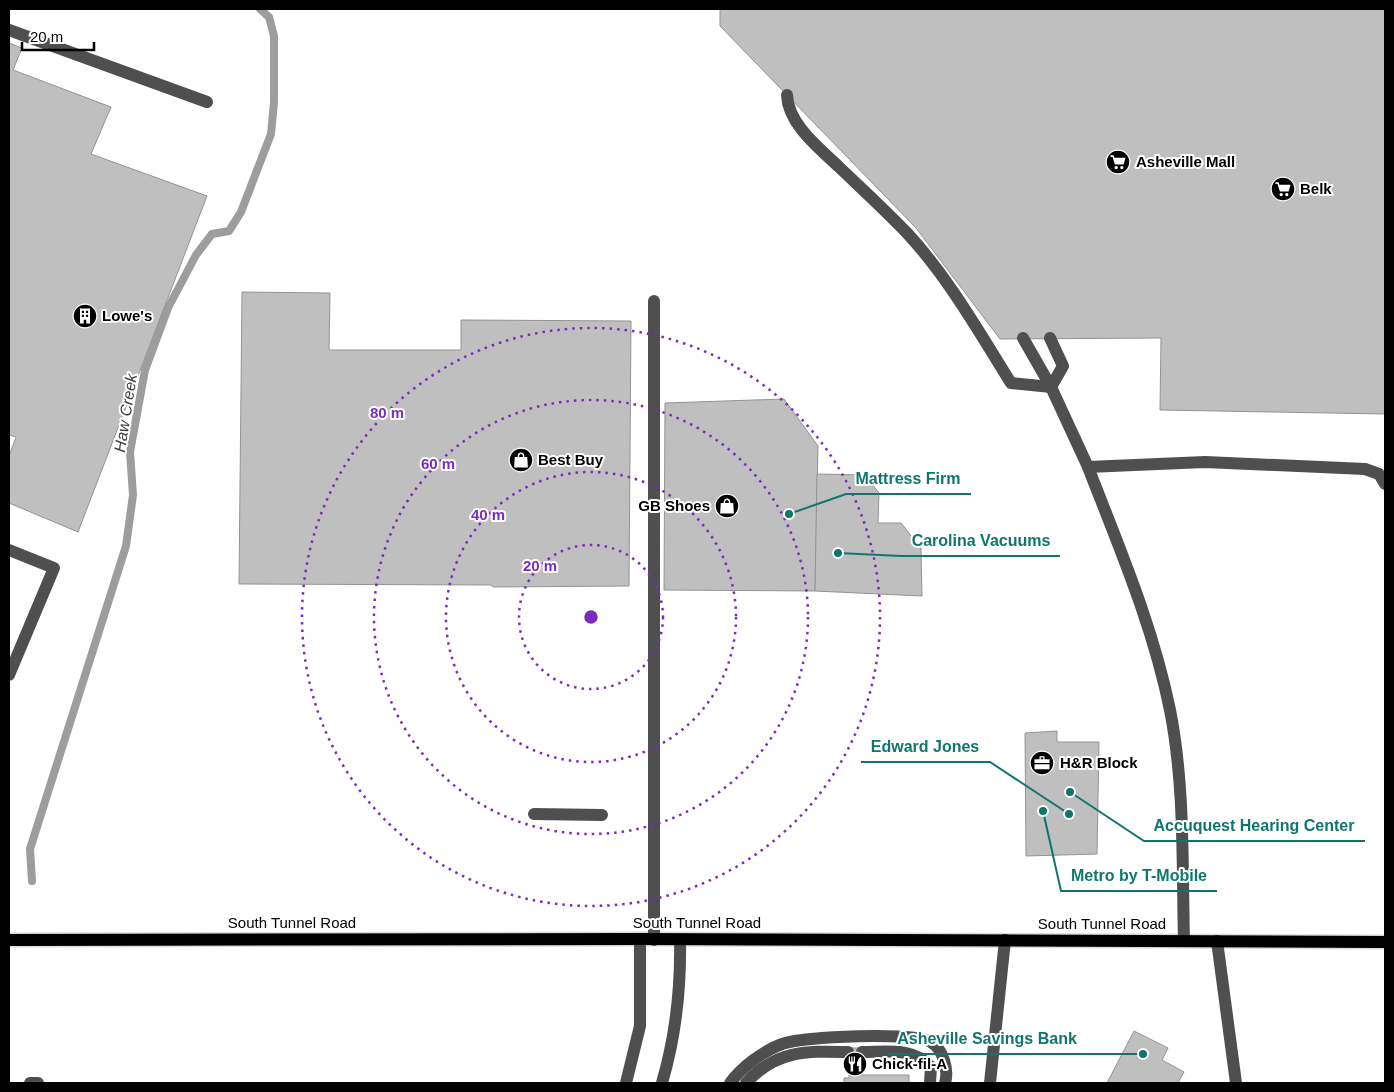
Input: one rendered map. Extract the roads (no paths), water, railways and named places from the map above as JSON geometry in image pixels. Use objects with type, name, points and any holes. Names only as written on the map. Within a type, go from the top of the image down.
[{"type":"main road","name":"South Tunnel Road","points":[[9,940],[640,939],[1385,942]]},
{"type":"lane","points":[[9,30],[207,102]]},
{"type":"lane","points":[[787,96],[788,107],[795,121],[908,234],[934,267],[1011,383],[1051,387]]},
{"type":"lane","points":[[654,301],[654,940]]},
{"type":"lane","points":[[1022,338],[1051,387],[1088,466],[1138,595],[1158,660],[1170,711],[1179,771],[1184,941]]},
{"type":"lane","points":[[1050,338],[1064,366],[1051,387]]},
{"type":"lane","points":[[1088,466],[1205,462],[1366,469],[1379,474],[1385,484]]},
{"type":"lane","points":[[9,550],[54,568],[9,675]]},
{"type":"lane","points":[[534,814],[602,815]]},
{"type":"lane","points":[[626,1083],[640,1026],[640,939]]},
{"type":"lane","points":[[662,1083],[672,1049],[678,1010],[681,980],[680,940]]},
{"type":"lane","points":[[990,1083],[1005,940]]},
{"type":"lane","points":[[1217,941],[1236,1083]]},
{"type":"lane","points":[[730,1083],[748,1065],[783,1043],[803,1039],[888,1036],[922,1037],[932,1042],[942,1053],[945,1083]]},
{"type":"lane","points":[[746,1083],[770,1062],[787,1055],[804,1052],[848,1052]]},
{"type":"lane","points":[[862,1052],[919,1055],[931,1067],[930,1083]]},
{"type":"lane","points":[[30,1083],[38,1083]]},
{"type":"waterway","name":"Haw Creek","points":[[32,881],[30,849],[126,546],[133,495],[130,452],[145,370],[168,308],[196,255],[212,234],[229,231],[241,212],[271,134],[274,102],[274,36],[269,17],[260,9]]},
{"type":"place","name":"Asheville Mall","points":[[1118,162]]},
{"type":"place","name":"Belk","points":[[1283,189]]},
{"type":"place","name":"Lowe's","points":[[85,316]]},
{"type":"place","name":"Best Buy","points":[[521,460]]},
{"type":"place","name":"GB Shoes","points":[[727,506]]},
{"type":"place","name":"Mattress Firm","points":[[789,514]]},
{"type":"place","name":"Carolina Vacuums","points":[[838,553]]},
{"type":"place","name":"H&R Block","points":[[1042,763]]},
{"type":"place","name":"Accuquest Hearing Center","points":[[1070,792]]},
{"type":"place","name":"Metro by T-Mobile","points":[[1043,811]]},
{"type":"place","name":"Edward Jones","points":[[1069,814]]},
{"type":"place","name":"Asheville Savings Bank","points":[[1143,1054]]},
{"type":"place","name":"Chick-fil-A","points":[[855,1064]]}]
